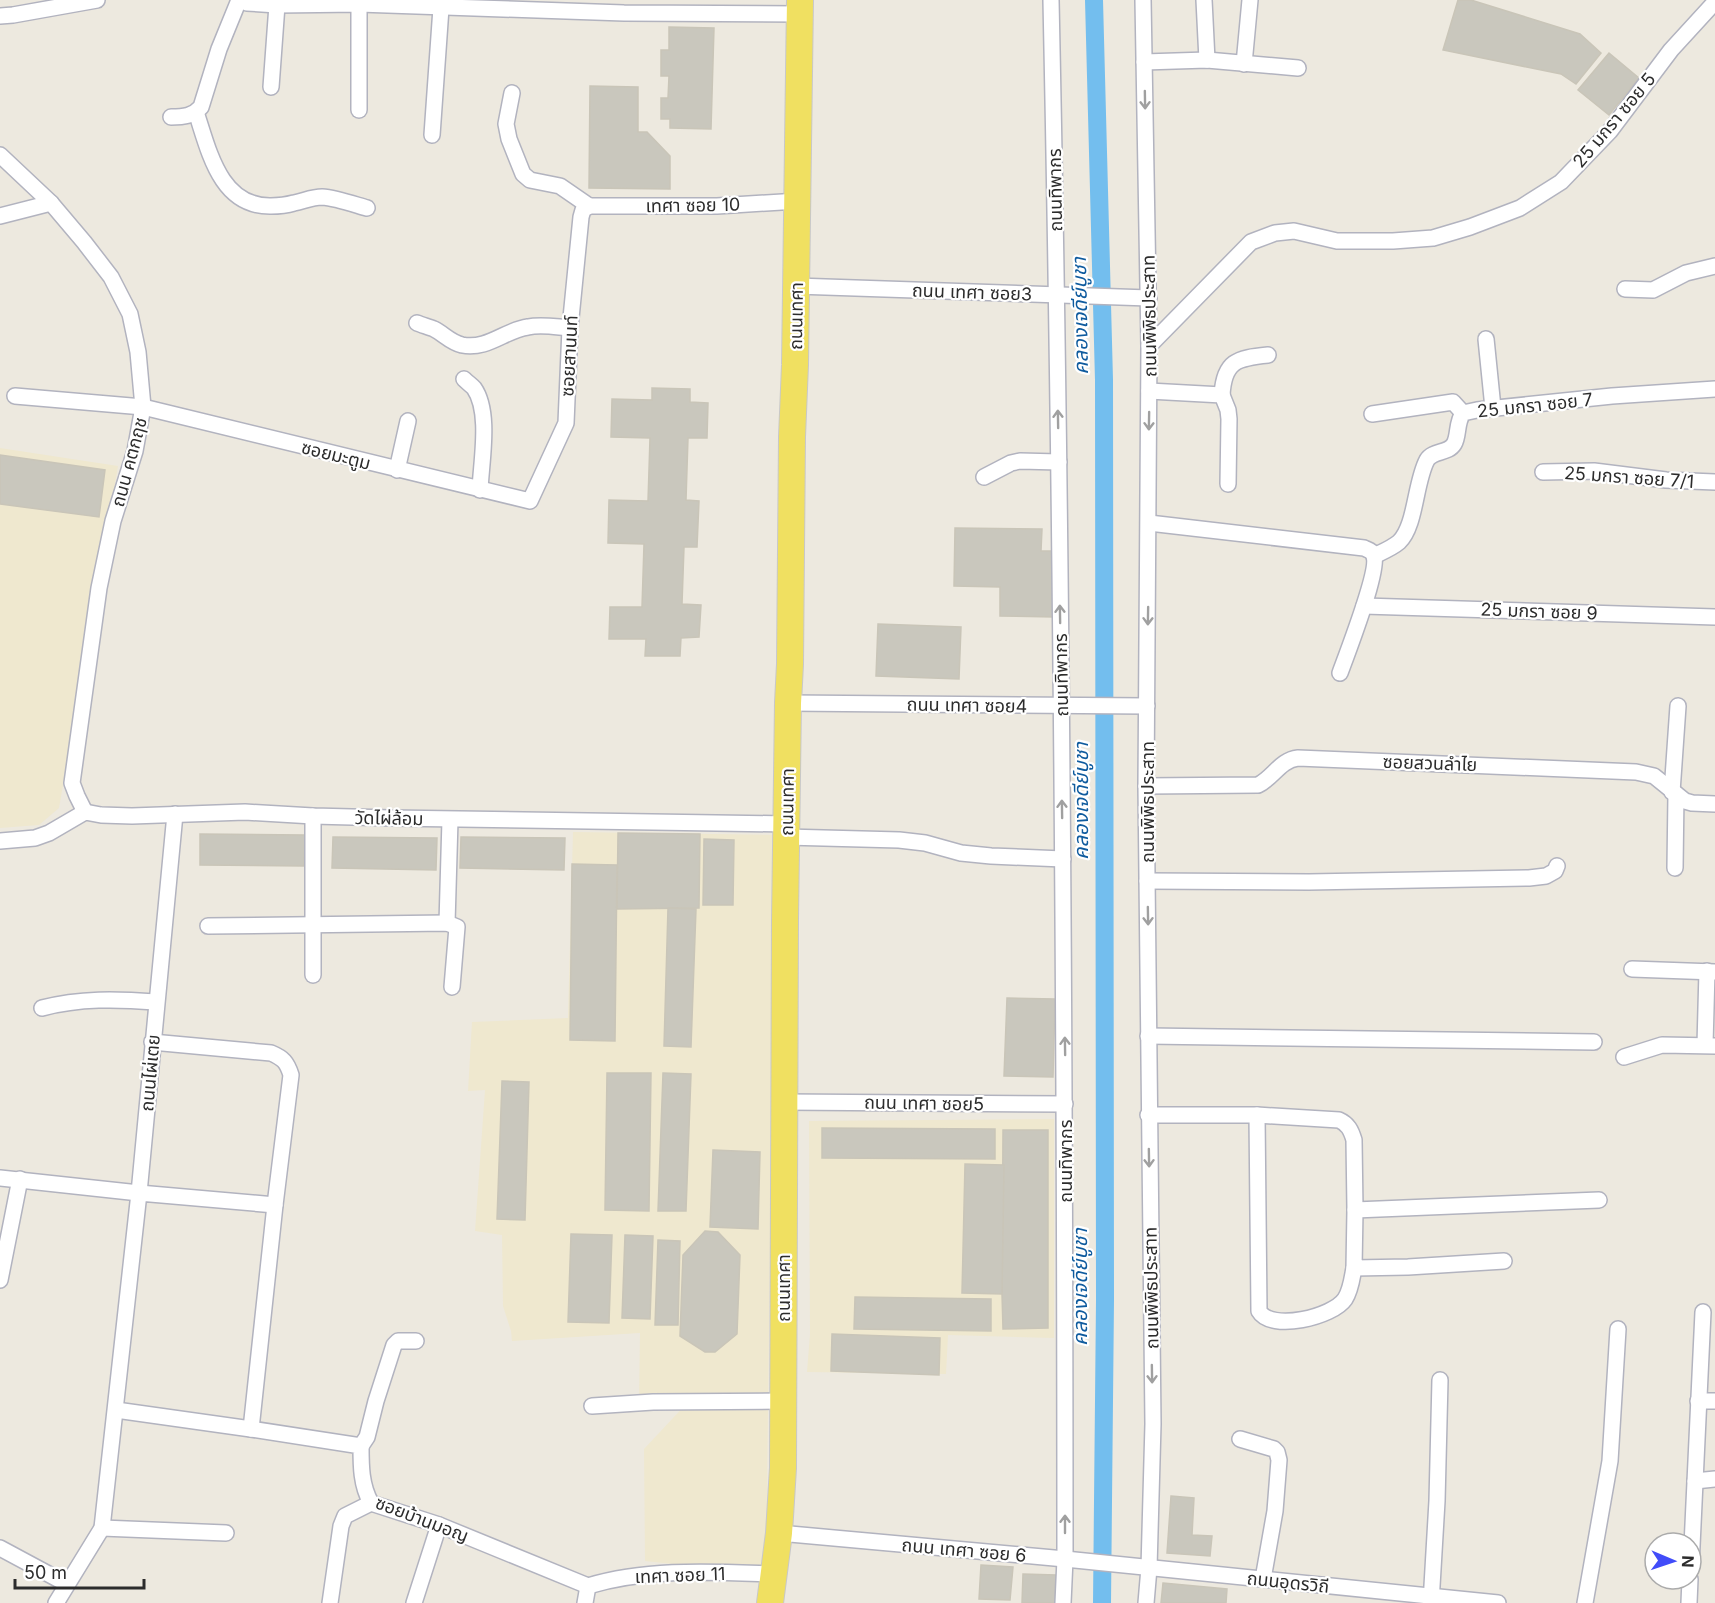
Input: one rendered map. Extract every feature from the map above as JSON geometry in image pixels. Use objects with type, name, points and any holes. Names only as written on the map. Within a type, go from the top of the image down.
[{"type":"main road","name":"ถนนเทศา","points":[[770,1603],[779,1533],[783,1468],[788,703],[800,7]]},
{"type":"street","points":[[0,16],[97,0]]},
{"type":"street","points":[[171,117],[181,117],[196,112],[201,106],[219,49],[240,0],[247,3],[277,5],[359,4],[624,13],[800,7]]},
{"type":"street","name":"ถนนทิพากร","points":[[1051,0],[1057,295],[1065,1104],[1065,1559],[1063,1603]]},
{"type":"street","name":"ถนนพิพิธประสาท","points":[[1143,0],[1149,298],[1149,523],[1139,706],[1146,786],[1153,1424],[1146,1603]]},
{"type":"street","points":[[1204,0],[1207,60]]},
{"type":"street","points":[[1244,64],[1250,0]]},
{"type":"street","name":"25 มกรา ซอย 5","points":[[1149,346],[1251,242],[1275,233],[1294,231],[1337,241],[1433,238],[1520,208],[1562,182],[1610,131],[1671,50],[1715,2]]},
{"type":"street","points":[[359,4],[359,110]]},
{"type":"street","points":[[271,87],[277,5]]},
{"type":"street","points":[[432,135],[441,8]]},
{"type":"street","points":[[1144,62],[1207,60],[1298,68]]},
{"type":"street","points":[[512,93],[506,124],[509,140],[523,174],[530,180],[560,186],[589,206]]},
{"type":"street","points":[[196,112],[213,163],[224,182],[238,198],[254,205],[271,206],[323,197],[367,208]]},
{"type":"street","name":"ถนน คตกฤช","points":[[2,160],[51,203],[111,277],[130,314],[138,352],[143,407],[135,452],[113,520],[97,600],[72,783],[85,812]]},
{"type":"street","name":"เทศา ซอย 10","points":[[589,206],[717,206],[798,201]]},
{"type":"street","points":[[0,216],[51,203]]},
{"type":"street","name":"ซอยสานนท์","points":[[530,501],[566,423],[570,328],[581,217],[583,210],[589,206]]},
{"type":"street","points":[[1625,289],[1653,290],[1686,273],[1715,266]]},
{"type":"street","name":"ถนน เทศา ซอย3","points":[[796,286],[1149,298]]},
{"type":"street","points":[[417,323],[463,345],[496,341],[527,327],[570,328]]},
{"type":"street","points":[[1486,339],[1493,408]]},
{"type":"street","points":[[1228,484],[1229,419],[1222,395],[1223,380],[1231,366],[1244,357],[1268,355]]},
{"type":"street","points":[[464,379],[474,389],[481,404],[483,425],[480,490]]},
{"type":"street","name":"25 มกรา ซอย 7","points":[[1374,556],[1399,542],[1408,527],[1422,471],[1429,457],[1448,450],[1454,444],[1459,420],[1463,413],[1612,396],[1715,389]]},
{"type":"street","points":[[1149,391],[1222,395]]},
{"type":"street","name":"ซอยมะตูม","points":[[15,396],[143,407],[530,501]]},
{"type":"street","points":[[1372,414],[1453,402],[1463,413]]},
{"type":"street","points":[[397,470],[408,421]]},
{"type":"street","points":[[984,477],[1011,463],[1020,461],[1059,462]]},
{"type":"street","name":"25 มกรา ซอย 7/1","points":[[1543,472],[1594,471],[1666,480],[1715,482]]},
{"type":"street","points":[[1149,523],[1364,548],[1371,551],[1375,565],[1364,606],[1340,672]]},
{"type":"street","name":"25 มกรา ซอย 9","points":[[1364,606],[1715,617]]},
{"type":"street","name":"ถนน เทศา ซอย4","points":[[788,703],[1139,706]]},
{"type":"street","points":[[1675,868],[1674,793],[1678,706]]},
{"type":"street","name":"ซอยสวนลำไย","points":[[1146,786],[1258,785],[1286,761],[1298,758],[1636,772],[1654,776],[1680,799],[1692,803],[1715,804]]},
{"type":"street","points":[[0,842],[42,836],[85,812]]},
{"type":"street","name":"วัดไผ่ล้อม","points":[[85,812],[132,816],[245,812],[787,831],[925,843],[961,853],[1063,859]]},
{"type":"street","name":"ถนนไผ่เตย","points":[[102,1528],[139,1193],[175,814]]},
{"type":"street","points":[[313,975],[314,816]]},
{"type":"street","points":[[447,923],[450,820]]},
{"type":"street","points":[[1147,881],[1415,882],[1529,878],[1546,876],[1555,871],[1557,866]]},
{"type":"street","points":[[208,926],[447,923],[457,927],[452,987]]},
{"type":"street","points":[[1624,1057],[1662,1045],[1710,1045],[1711,972],[1632,969]]},
{"type":"street","points":[[42,1008],[91,999],[156,1002]]},
{"type":"street","points":[[1148,1036],[1594,1042]]},
{"type":"street","points":[[152,1042],[271,1053],[282,1057],[288,1064],[291,1075],[251,1429]]},
{"type":"street","name":"ถนน เทศา ซอย5","points":[[784,1102],[1065,1104]]},
{"type":"street","points":[[1148,1115],[1257,1115],[1328,1118],[1345,1123],[1351,1130],[1354,1140],[1355,1210],[1354,1268],[1351,1286],[1344,1301],[1333,1310],[1306,1319],[1286,1321],[1268,1319],[1259,1311],[1257,1115]]},
{"type":"street","points":[[0,1178],[275,1205]]},
{"type":"street","points":[[0,1280],[20,1179]]},
{"type":"street","points":[[1355,1210],[1599,1200]]},
{"type":"street","points":[[1354,1268],[1504,1261]]},
{"type":"street","points":[[1693,1531],[1703,1312]]},
{"type":"street","points":[[1585,1603],[1610,1461],[1618,1329]]},
{"type":"street","points":[[116,1410],[361,1446],[367,1437],[394,1346],[398,1341],[416,1341]]},
{"type":"street","points":[[1431,1600],[1438,1491],[1440,1380]]},
{"type":"street","points":[[592,1406],[653,1402],[782,1401]]},
{"type":"street","points":[[1698,1401],[1715,1401]]},
{"type":"street","points":[[1240,1439],[1274,1449],[1279,1460],[1275,1510],[1263,1579]]},
{"type":"street","name":"ซอยบ้านมอญ","points":[[361,1446],[363,1485],[371,1503],[439,1525],[588,1586]]},
{"type":"street","points":[[1695,1481],[1715,1479]]},
{"type":"street","points":[[330,1603],[341,1526],[345,1516],[371,1503]]},
{"type":"street","points":[[414,1603],[439,1525]]},
{"type":"street","points":[[56,1603],[102,1528],[226,1533]]},
{"type":"street","name":"ถนน เทศา ซอย 6","points":[[779,1533],[1149,1568]]},
{"type":"street","points":[[0,1548],[67,1584]]},
{"type":"street","name":"ถนนอุดรวิถี","points":[[1149,1568],[1263,1579],[1431,1600],[1498,1603]]},
{"type":"street","name":"เทศา ซอย 11","points":[[588,1586],[627,1577],[671,1572],[774,1574]]},
{"type":"street","points":[[585,1603],[588,1586]]},
{"type":"shaded area","points":[[0,448],[118,466],[59,808],[39,825],[0,828]]},
{"type":"shaded area","points":[[573,832],[775,835],[766,1574],[645,1561],[644,1449],[688,1402],[639,1405],[640,1333],[512,1341],[503,1306],[502,1235],[475,1231],[485,1090],[468,1091],[472,1022],[568,1018]]},
{"type":"shaded area","points":[[1054,1119],[1054,1338],[948,1335],[946,1374],[807,1372],[810,1334],[809,1121]]},
{"type":"building","points":[[1458,0],[1471,0],[1580,34],[1601,53],[1576,84],[1561,74],[1443,50]]},
{"type":"building","points":[[669,27],[714,28],[711,129],[670,128],[670,119],[661,119],[661,98],[668,98],[669,76],[661,76],[661,50],[669,50]]},
{"type":"building","points":[[1609,53],[1639,78],[1609,115],[1578,90]]},
{"type":"building","points":[[590,86],[638,87],[638,132],[647,132],[670,156],[670,189],[589,188]]},
{"type":"building","points":[[652,388],[690,389],[690,402],[708,403],[707,438],[688,438],[686,500],[699,501],[697,547],[684,547],[682,604],[701,605],[699,637],[681,638],[680,656],[645,656],[646,639],[609,639],[610,607],[642,607],[644,544],[608,543],[609,500],[648,501],[650,438],[611,437],[612,399],[652,400]]},
{"type":"building","points":[[0,455],[105,470],[99,517],[0,504]]},
{"type":"building","points":[[955,528],[1042,529],[1041,551],[1055,551],[1054,617],[1000,616],[1000,587],[954,586]]},
{"type":"building","points":[[878,624],[961,627],[959,679],[876,676]]},
{"type":"building","points":[[618,833],[700,834],[699,908],[617,909]]},
{"type":"building","points":[[200,834],[305,835],[304,866],[200,865]]},
{"type":"building","points":[[333,837],[437,838],[436,870],[332,868]]},
{"type":"building","points":[[461,837],[565,838],[564,870],[460,868]]},
{"type":"building","points":[[704,839],[734,840],[733,905],[703,905]]},
{"type":"building","points":[[572,864],[617,865],[615,1041],[570,1040]]},
{"type":"building","points":[[668,908],[696,909],[691,1047],[664,1046]]},
{"type":"building","points":[[1007,998],[1055,999],[1053,1077],[1004,1076]]},
{"type":"building","points":[[607,1073],[651,1073],[649,1211],[605,1210]]},
{"type":"building","points":[[663,1073],[691,1074],[686,1211],[658,1211]]},
{"type":"building","points":[[502,1081],[529,1082],[525,1220],[497,1219]]},
{"type":"building","points":[[822,1128],[995,1129],[995,1159],[822,1158]]},
{"type":"building","points":[[1003,1130],[1048,1130],[1048,1328],[1003,1329]]},
{"type":"building","points":[[713,1150],[760,1152],[758,1229],[710,1227]]},
{"type":"building","points":[[965,1164],[1004,1165],[1002,1294],[962,1293]]},
{"type":"building","points":[[705,1231],[718,1232],[740,1255],[737,1334],[715,1352],[705,1352],[680,1336],[683,1255]]},
{"type":"building","points":[[571,1234],[612,1235],[609,1323],[568,1322]]},
{"type":"building","points":[[625,1235],[653,1236],[650,1319],[622,1318]]},
{"type":"building","points":[[658,1240],[680,1241],[678,1325],[655,1325]]},
{"type":"building","points":[[855,1297],[991,1299],[991,1331],[854,1329]]},
{"type":"building","points":[[832,1334],[940,1338],[939,1375],[831,1371]]},
{"type":"building","points":[[1171,1496],[1194,1498],[1192,1535],[1212,1536],[1210,1556],[1167,1553]]},
{"type":"building","points":[[981,1565],[1013,1567],[1010,1600],[979,1599]]},
{"type":"building","points":[[1023,1574],[1056,1575],[1055,1603],[1022,1603]]},
{"type":"building","points":[[1163,1583],[1227,1589],[1226,1603],[1161,1603]]},
{"type":"waterway","name":"คลองเจดีย์บูชา","points":[[1094,0],[1104,380],[1105,1300],[1102,1603]]}]
